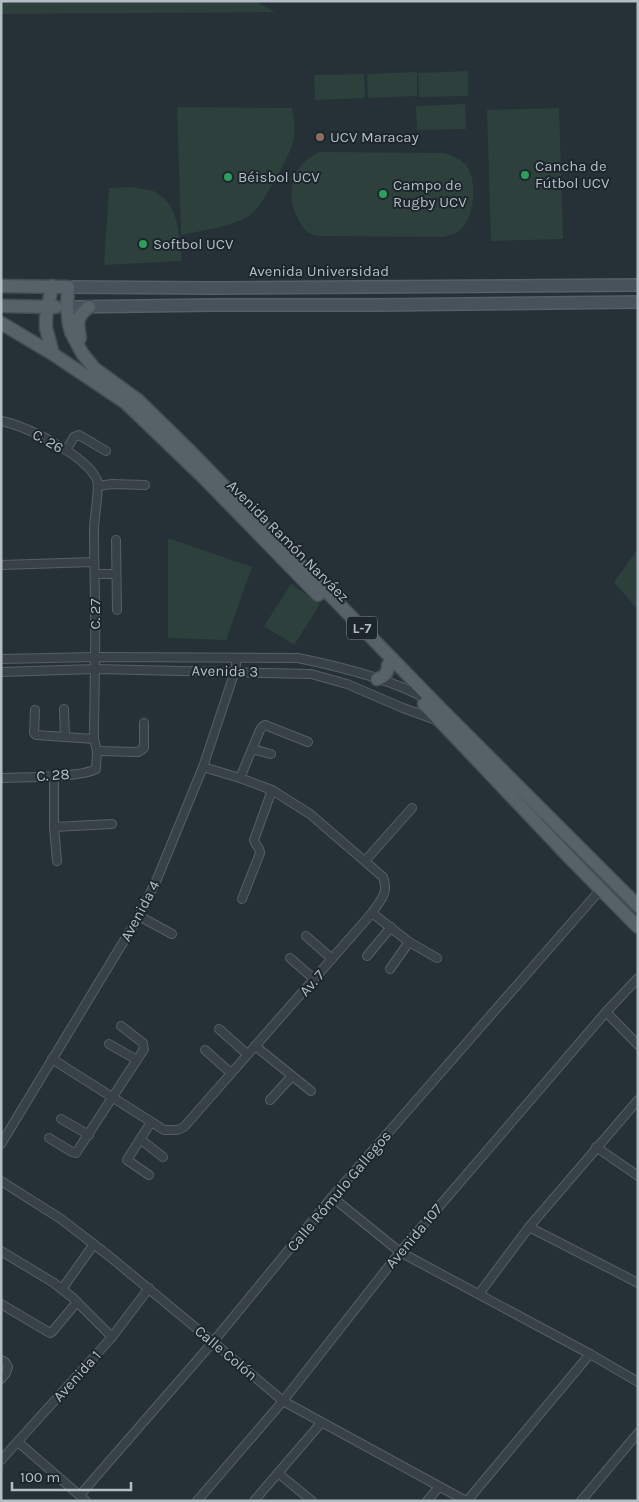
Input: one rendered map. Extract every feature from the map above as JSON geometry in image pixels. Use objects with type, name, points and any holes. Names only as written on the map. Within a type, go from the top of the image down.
[{"type":"main road","name":"Avenida Universidad","points":[[1,286],[68,287]]},
{"type":"main road","points":[[52,286],[46,328],[53,354]]},
{"type":"main road","name":"Avenida Ramón Narváez","points":[[68,287],[67,307],[71,332],[82,353],[94,368],[138,400],[188,449],[438,707],[638,906]]},
{"type":"main road","points":[[1,306],[67,307]]},
{"type":"main road","points":[[82,353],[78,324],[80,314],[89,307]]},
{"type":"main road","name":"Avenida Ramón Narváez","points":[[1,322],[126,403],[204,478],[388,665],[562,850],[638,927]]},
{"type":"main road","points":[[377,679],[383,678],[388,671],[388,665]]},
{"type":"street","name":"Avenida Universidad","points":[[68,287],[222,288],[638,285]]},
{"type":"street","points":[[577,303],[578,286]]},
{"type":"street","points":[[67,307],[213,304],[378,305],[638,302]]},
{"type":"street","name":"C. 26","points":[[1,421],[21,427],[66,450],[90,470],[98,486]]},
{"type":"street","points":[[66,450],[74,437],[79,435],[106,451]]},
{"type":"street","points":[[98,486],[112,484],[145,485]]},
{"type":"street","name":"C. 27","points":[[96,760],[97,751],[94,739],[96,657],[94,516],[98,486]]},
{"type":"street","points":[[116,540],[118,610]]},
{"type":"street","points":[[1,565],[94,562]]},
{"type":"street","points":[[95,574],[116,574]]},
{"type":"street","name":"Avenida 3","points":[[1,659],[96,657],[298,658],[325,663],[412,691],[438,707]]},
{"type":"street","name":"Avenida 4","points":[[1,1144],[139,916],[157,879],[203,767],[238,658]]},
{"type":"street","name":"Avenida 3","points":[[1,672],[95,669],[312,674],[348,684],[441,722]]},
{"type":"street","points":[[64,709],[64,737]]},
{"type":"street","points":[[35,710],[34,732],[36,735],[94,739]]},
{"type":"street","points":[[97,751],[138,752],[144,748],[144,723]]},
{"type":"street","points":[[240,778],[262,727],[265,725],[308,742]]},
{"type":"street","points":[[252,749],[271,754]]},
{"type":"street","name":"C. 28","points":[[1,778],[54,776],[90,772],[96,769],[96,760]]},
{"type":"street","name":"Av. 7","points":[[52,1059],[164,1130],[177,1130],[184,1127],[372,913],[384,895],[386,886],[383,877],[310,814],[272,790],[203,767]]},
{"type":"street","points":[[54,776],[54,827],[57,860]]},
{"type":"street","points":[[242,899],[260,853],[260,849],[254,840],[272,790]]},
{"type":"street","points":[[365,861],[412,808]]},
{"type":"street","points":[[54,827],[112,824]]},
{"type":"street","name":"Calle Rómulo Gallegos","points":[[83,1498],[332,1197],[600,889]]},
{"type":"street","points":[[372,913],[410,942],[437,958]]},
{"type":"street","points":[[139,916],[172,934]]},
{"type":"street","points":[[367,956],[391,927]]},
{"type":"street","points":[[306,936],[332,959]]},
{"type":"street","points":[[390,969],[410,942]]},
{"type":"street","points":[[290,958],[314,980]]},
{"type":"street","name":"Avenida 107","points":[[197,1501],[283,1402],[400,1252],[606,1012],[638,978]]},
{"type":"street","points":[[606,1012],[638,1045]]},
{"type":"street","points":[[49,1138],[76,1153],[89,1135],[144,1049],[143,1043],[121,1026]]},
{"type":"street","points":[[219,1029],[247,1054]]},
{"type":"street","points":[[109,1044],[137,1060]]},
{"type":"street","points":[[255,1046],[311,1091]]},
{"type":"street","points":[[205,1050],[231,1073]]},
{"type":"street","points":[[270,1100],[292,1076]]},
{"type":"street","points":[[478,1294],[529,1227],[638,1100]]},
{"type":"street","points":[[61,1119],[89,1135]]},
{"type":"street","points":[[149,1175],[127,1160],[151,1122]]},
{"type":"street","points":[[140,1139],[163,1157]]},
{"type":"street","points":[[596,1147],[638,1176]]},
{"type":"street","name":"Calle Colón","points":[[1,1181],[61,1219],[94,1244],[149,1288],[283,1402],[467,1501]]},
{"type":"street","points":[[332,1197],[400,1252],[590,1354],[638,1382]]},
{"type":"street","points":[[529,1227],[638,1283]]},
{"type":"street","points":[[62,1289],[94,1244]]},
{"type":"street","points":[[1,1251],[62,1289],[112,1337]]},
{"type":"street","name":"Avenida 1","points":[[1,1460],[112,1337],[149,1288]]},
{"type":"street","points":[[1,1304],[52,1332],[77,1302]]},
{"type":"street","points":[[467,1501],[590,1354]]},
{"type":"street","points":[[1,1360],[8,1367],[1,1379]]},
{"type":"street","points":[[254,1501],[321,1422]]},
{"type":"street","points":[[581,1501],[638,1433]]},
{"type":"street","points":[[18,1442],[83,1498]]},
{"type":"street","points":[[278,1473],[312,1501]]},
{"type":"street","points":[[427,1501],[438,1487]]},
{"type":"green space","points":[[1,1],[255,1],[275,12],[1,14]]},
{"type":"green space","points":[[468,71],[468,96],[419,97],[418,73]]},
{"type":"green space","points":[[417,72],[417,96],[368,98],[367,74]]},
{"type":"green space","points":[[364,74],[365,98],[315,100],[314,75]]},
{"type":"green space","points":[[465,104],[466,129],[417,130],[416,106]]},
{"type":"green space","name":"Béisbol UCV","points":[[177,107],[292,108],[295,129],[291,149],[270,189],[254,212],[241,220],[227,225],[181,235]]},
{"type":"green space","name":"Cancha de Fútbol UCV","points":[[559,108],[563,239],[491,241],[487,110]]},
{"type":"green space","name":"Campo de Rugby UCV","points":[[320,152],[445,153],[462,161],[470,172],[473,199],[469,218],[459,231],[444,237],[320,236],[310,234],[303,228],[293,207],[292,188],[294,179],[303,163]]},
{"type":"green space","name":"Softbol UCV","points":[[133,187],[153,191],[162,196],[168,203],[179,231],[182,261],[104,265],[109,188]]},
{"type":"green space","points":[[168,538],[252,567],[226,640],[168,638]]},
{"type":"green space","points":[[638,549],[638,610],[614,582]]},
{"type":"green space","points":[[291,584],[320,604],[294,645],[264,626]]},
{"type":"place","name":"UCV Maracay","points":[[320,137]]},
{"type":"place","name":"Cancha de Fútbol UCV","points":[[525,175]]},
{"type":"place","name":"Béisbol UCV","points":[[228,177]]},
{"type":"place","name":"Campo de Rugby UCV","points":[[383,194]]},
{"type":"place","name":"Softbol UCV","points":[[143,244]]}]
